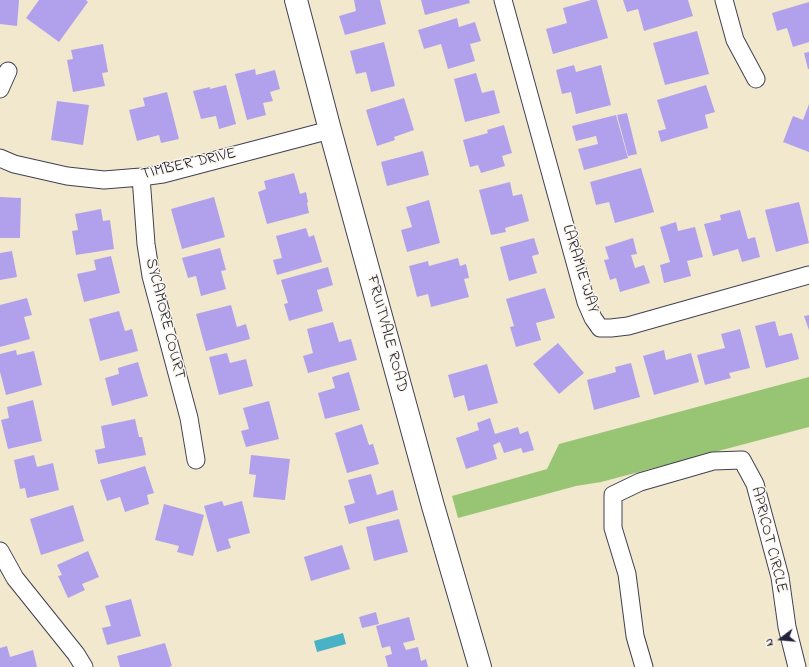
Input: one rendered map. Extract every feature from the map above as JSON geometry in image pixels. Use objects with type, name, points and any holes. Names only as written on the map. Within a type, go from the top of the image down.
[{"type":"street","name":"FRUITVALE ROAD","points":[[296,0],[433,506],[480,667]]},
{"type":"street","name":"LARAMIE WAY","points":[[504,0],[586,302],[593,318],[600,328],[628,326],[809,275]]},
{"type":"street","points":[[724,0],[735,40],[756,79]]},
{"type":"street","points":[[0,89],[8,71]]},
{"type":"street","name":"TIMBER DRIVE","points":[[0,158],[14,164],[67,176],[104,180],[141,177],[163,174],[330,130]]},
{"type":"street","name":"SYCAMORE COURT","points":[[141,177],[146,244],[151,276],[189,418],[196,460]]},
{"type":"street","name":"APRICOT CIRCLE","points":[[644,667],[635,636],[627,574],[613,528],[613,495],[640,482],[713,461],[742,460],[755,484],[780,577],[787,627],[798,667]]},
{"type":"street","points":[[0,551],[15,578],[76,654],[84,667]]},
{"type":"green space","points":[[809,377],[809,427],[601,482],[576,486],[458,518],[452,496],[547,469],[559,444]]},
{"type":"water","points":[[343,633],[346,644],[317,652],[314,641]]},
{"type":"building","points":[[0,0],[19,0],[17,26],[0,24]]},
{"type":"building","points":[[39,0],[86,0],[88,2],[59,42],[26,18]]},
{"type":"building","points":[[354,0],[380,0],[386,24],[345,35],[339,16],[356,11]]},
{"type":"building","points":[[421,0],[469,0],[470,3],[425,15]]},
{"type":"building","points":[[591,0],[597,0],[608,38],[553,54],[546,29],[567,23],[563,8]]},
{"type":"building","points":[[623,0],[688,0],[693,16],[644,31],[638,9],[627,12]]},
{"type":"building","points":[[809,2],[809,42],[793,47],[787,28],[777,31],[772,13]]},
{"type":"building","points":[[457,18],[459,27],[475,22],[481,41],[470,44],[475,61],[448,69],[441,44],[424,49],[418,30]]},
{"type":"building","points":[[697,31],[709,74],[665,85],[653,43]]},
{"type":"building","points":[[384,42],[395,86],[371,92],[366,72],[356,74],[350,51]]},
{"type":"building","points":[[103,44],[108,72],[102,73],[105,86],[73,92],[67,60],[73,59],[71,50]]},
{"type":"building","points":[[809,52],[809,69],[808,69],[804,53]]},
{"type":"building","points":[[574,65],[576,72],[601,65],[611,105],[576,114],[571,92],[562,94],[556,70]]},
{"type":"building","points":[[255,69],[256,75],[275,70],[280,89],[270,92],[273,101],[263,103],[266,115],[247,120],[235,74]]},
{"type":"building","points":[[476,73],[482,93],[494,90],[500,113],[465,122],[454,79]]},
{"type":"building","points":[[226,85],[236,124],[219,129],[216,116],[201,119],[193,91]]},
{"type":"building","points":[[706,85],[715,112],[705,115],[708,128],[661,142],[658,131],[666,129],[657,100]]},
{"type":"building","points":[[167,92],[179,139],[161,143],[159,135],[137,141],[129,110],[145,106],[143,98]]},
{"type":"building","points":[[404,98],[414,130],[394,137],[395,140],[377,146],[366,110]]},
{"type":"building","points":[[57,101],[89,105],[83,145],[51,140]]},
{"type":"building","points":[[809,104],[809,152],[783,142],[793,116],[803,120]]},
{"type":"building","points":[[627,113],[637,154],[628,156],[617,115]]},
{"type":"building","points":[[616,115],[628,158],[584,170],[578,149],[598,144],[596,136],[576,141],[572,126]]},
{"type":"building","points":[[504,125],[512,153],[502,156],[505,166],[481,173],[478,165],[470,167],[463,140],[488,133],[487,130]]},
{"type":"building","points":[[423,151],[429,175],[387,186],[381,162]]},
{"type":"building","points":[[641,168],[654,212],[615,223],[609,202],[596,205],[590,182]]},
{"type":"building","points":[[294,173],[300,194],[306,192],[309,213],[267,224],[258,192],[266,189],[264,181]]},
{"type":"building","points":[[510,182],[513,196],[522,194],[529,221],[505,228],[506,232],[491,235],[479,190]]},
{"type":"building","points":[[0,197],[21,198],[20,238],[0,238]]},
{"type":"building","points":[[214,197],[225,237],[182,249],[171,209]]},
{"type":"building","points":[[429,200],[440,243],[407,252],[401,230],[412,227],[406,207]]},
{"type":"building","points":[[799,202],[809,243],[776,252],[765,210]]},
{"type":"building","points":[[101,209],[103,221],[110,220],[114,249],[76,255],[72,231],[78,230],[75,214]]},
{"type":"building","points":[[740,210],[748,239],[755,237],[760,257],[742,262],[738,249],[713,256],[704,224],[721,220],[720,215]]},
{"type":"building","points":[[676,222],[678,231],[695,227],[703,257],[687,261],[691,276],[664,283],[660,265],[670,262],[660,227]]},
{"type":"building","points":[[306,228],[309,237],[314,235],[322,262],[277,275],[273,260],[282,258],[276,236]]},
{"type":"building","points":[[534,238],[539,254],[532,256],[537,273],[509,281],[500,247]]},
{"type":"building","points":[[633,238],[637,254],[631,255],[635,268],[644,265],[650,283],[620,292],[616,278],[610,280],[604,260],[609,259],[605,247]]},
{"type":"building","points":[[220,248],[226,270],[221,271],[226,289],[201,296],[196,276],[188,278],[182,258]]},
{"type":"building","points":[[12,251],[17,277],[0,280],[0,253]]},
{"type":"building","points":[[111,256],[120,293],[84,302],[77,274],[96,270],[94,260]]},
{"type":"building","points":[[458,258],[460,266],[466,264],[469,278],[464,279],[469,297],[431,307],[428,294],[417,297],[409,266],[428,261],[429,266]]},
{"type":"building","points":[[328,267],[333,285],[317,290],[323,311],[289,321],[284,304],[288,303],[281,280]]},
{"type":"building","points":[[545,288],[555,318],[536,323],[541,340],[516,347],[510,327],[514,326],[506,299]]},
{"type":"building","points":[[27,298],[32,315],[24,317],[30,339],[0,347],[0,305]]},
{"type":"building","points":[[231,305],[237,327],[246,324],[250,339],[206,351],[196,314]]},
{"type":"building","points":[[119,311],[125,331],[132,329],[138,351],[100,361],[89,319]]},
{"type":"building","points":[[809,315],[809,330],[804,316]]},
{"type":"building","points":[[775,321],[779,336],[792,333],[799,359],[766,368],[755,326]]},
{"type":"building","points":[[333,322],[339,342],[351,339],[357,360],[308,373],[303,356],[313,353],[307,329]]},
{"type":"building","points":[[740,329],[750,368],[729,373],[731,378],[705,385],[697,355],[725,348],[721,334]]},
{"type":"building","points":[[558,343],[584,373],[559,394],[533,364]]},
{"type":"building","points":[[16,350],[17,355],[34,351],[42,385],[6,395],[0,372],[0,354]]},
{"type":"building","points":[[664,350],[666,360],[691,353],[699,382],[654,395],[643,356]]},
{"type":"building","points":[[227,353],[230,363],[246,359],[253,386],[219,395],[209,357]]},
{"type":"building","points":[[138,362],[148,396],[112,406],[105,378],[119,374],[118,368]]},
{"type":"building","points":[[631,363],[640,397],[594,410],[587,380],[616,372],[615,367]]},
{"type":"building","points":[[487,364],[498,403],[468,411],[464,395],[454,398],[448,375]]},
{"type":"building","points":[[349,372],[360,410],[325,419],[318,393],[335,388],[332,377]]},
{"type":"building","points":[[33,400],[42,441],[8,449],[1,420],[9,418],[7,407]]},
{"type":"building","points":[[269,401],[279,439],[246,447],[241,431],[249,429],[243,408]]},
{"type":"building","points":[[490,418],[495,434],[518,427],[520,434],[528,431],[534,450],[523,453],[521,448],[504,453],[500,442],[493,445],[497,459],[466,469],[456,438],[479,430],[477,423]]},
{"type":"building","points":[[135,419],[139,437],[142,437],[146,455],[98,464],[95,450],[105,448],[101,426]]},
{"type":"building","points":[[362,424],[369,445],[373,444],[379,464],[347,473],[335,433]]},
{"type":"building","points":[[34,455],[37,467],[53,463],[59,490],[27,498],[25,488],[20,489],[14,460]]},
{"type":"building","points":[[251,455],[290,459],[285,500],[253,497],[256,475],[249,474]]},
{"type":"building","points":[[145,466],[154,493],[147,495],[149,504],[125,512],[120,497],[107,501],[100,480]]},
{"type":"building","points":[[371,474],[377,495],[393,490],[398,510],[349,524],[344,506],[355,503],[348,480]]},
{"type":"building","points":[[222,501],[224,506],[242,501],[250,533],[228,539],[231,548],[217,552],[204,506]]},
{"type":"building","points":[[164,504],[204,515],[193,556],[177,552],[179,546],[155,540]]},
{"type":"building","points":[[73,505],[84,541],[41,555],[30,519]]},
{"type":"building","points":[[399,519],[408,552],[374,561],[366,527]]},
{"type":"building","points":[[342,545],[350,569],[311,581],[304,557]]},
{"type":"building","points":[[88,551],[99,577],[82,584],[85,590],[68,598],[58,576],[62,575],[57,565]]},
{"type":"building","points":[[131,599],[141,636],[107,645],[102,628],[111,626],[105,606]]},
{"type":"building","points":[[376,612],[379,624],[362,628],[359,617]]},
{"type":"building","points":[[409,617],[415,640],[403,643],[406,650],[418,647],[421,661],[426,659],[428,667],[388,667],[385,656],[392,654],[390,646],[382,648],[376,626]]},
{"type":"building","points":[[165,643],[172,666],[120,667],[117,656]]},
{"type":"building","points":[[7,646],[10,657],[33,650],[37,667],[0,667],[0,648]]}]
